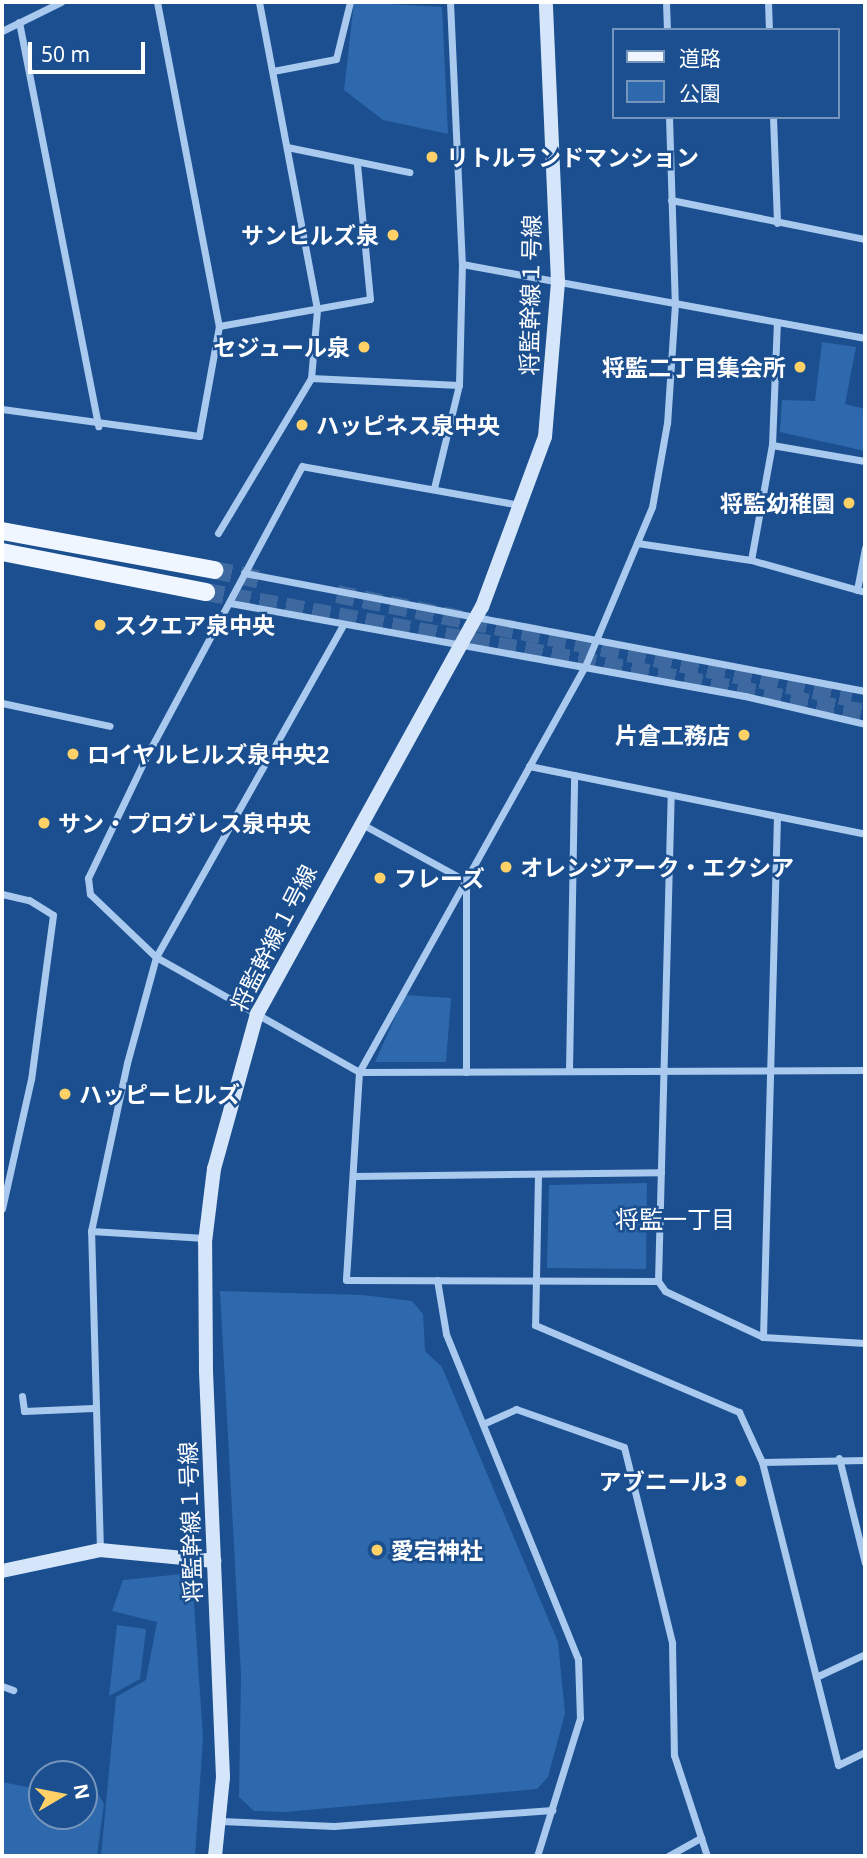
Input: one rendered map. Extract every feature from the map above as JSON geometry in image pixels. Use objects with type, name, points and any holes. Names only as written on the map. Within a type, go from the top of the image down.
[{"type":"main road","points":[[2,531],[214,570]]},
{"type":"main road","points":[[2,552],[206,592]]},
{"type":"street","points":[[2,31],[61,2]]},
{"type":"street","points":[[2,410],[98,426],[199,436],[219,326],[157,2]]},
{"type":"street","points":[[218,533],[311,378],[317,310],[259,2]]},
{"type":"street","points":[[273,71],[336,59],[350,2]]},
{"type":"street","points":[[434,488],[458,385],[462,264],[450,2]]},
{"type":"street","name":"将監幹線１号線","points":[[215,1856],[221,1821],[205,1238],[214,1169],[259,1012],[360,823],[476,618],[524,506],[545,437],[558,282],[546,2]]},
{"type":"street","points":[[666,2],[667,28]]},
{"type":"street","points":[[768,2],[769,28]]},
{"type":"street","points":[[19,22],[98,426]]},
{"type":"street","points":[[658,1281],[346,1280],[359,1072],[585,666],[600,636],[652,507],[667,424],[675,304],[669,119]]},
{"type":"street","points":[[773,119],[777,223]]},
{"type":"street","points":[[287,147],[336,155],[357,165],[409,172]]},
{"type":"street","points":[[219,326],[370,299],[357,165]]},
{"type":"street","points":[[671,200],[865,239]]},
{"type":"street","points":[[462,264],[865,338]]},
{"type":"street","points":[[751,560],[772,445],[777,323]]},
{"type":"street","points":[[311,378],[458,385]]},
{"type":"street","points":[[772,445],[865,461]]},
{"type":"street","points":[[524,506],[302,466],[244,572],[88,878],[90,894],[156,957],[259,1012],[359,1072],[865,1070]]},
{"type":"street","points":[[637,543],[751,560],[861,591],[865,548]]},
{"type":"street","points":[[244,572],[476,618],[600,636],[865,691]]},
{"type":"street","points":[[230,603],[461,647],[585,666],[865,724]]},
{"type":"street","points":[[100,1550],[93,1408],[91,1231],[156,957],[343,625]]},
{"type":"street","points":[[2,703],[110,726]]},
{"type":"street","points":[[529,766],[865,834]]},
{"type":"street","points":[[569,1071],[574,775]]},
{"type":"street","points":[[671,795],[658,1281],[665,1291],[763,1336],[865,1343]]},
{"type":"street","points":[[763,1336],[777,816]]},
{"type":"street","points":[[360,823],[466,881]]},
{"type":"street","points":[[466,881],[466,1072]]},
{"type":"street","points":[[2,894],[29,900],[53,915],[31,1079],[2,1209]]},
{"type":"street","points":[[353,1176],[661,1172]]},
{"type":"street","points":[[538,1174],[535,1325],[543,1334],[739,1412],[762,1462],[838,1765],[865,1752]]},
{"type":"street","points":[[91,1231],[205,1238]]},
{"type":"street","points":[[437,1280],[446,1335],[485,1423],[578,1659],[580,1718],[537,1856]]},
{"type":"street","points":[[22,1396],[24,1411],[93,1408]]},
{"type":"street","points":[[485,1423],[516,1409],[624,1447],[672,1643],[674,1755],[707,1856]]},
{"type":"street","points":[[762,1462],[838,1458],[865,1460]]},
{"type":"street","points":[[838,1458],[865,1563]]},
{"type":"street","points":[[2,1571],[100,1550],[214,1562]]},
{"type":"street","points":[[816,1677],[865,1654]]},
{"type":"street","points":[[2,1686],[13,1690]]},
{"type":"street","points":[[221,1821],[334,1826],[552,1810]]},
{"type":"street","points":[[668,1856],[701,1838]]},
{"type":"green space","points":[[354,2],[442,7],[448,134],[383,120],[344,90]]},
{"type":"green space","points":[[822,342],[856,347],[845,404],[865,409],[865,451],[780,432],[782,400],[815,401]]},
{"type":"green space","points":[[405,995],[451,998],[446,1062],[375,1062]]},
{"type":"green space","points":[[647,1183],[646,1269],[547,1268],[549,1185]]},
{"type":"green space","name":"愛宕神社","points":[[220,1291],[363,1295],[412,1301],[423,1314],[425,1351],[442,1367],[558,1642],[565,1713],[548,1777],[537,1789],[285,1812],[254,1811],[239,1797],[241,1675]]},
{"type":"green space","points":[[192,1573],[203,1738],[195,1856],[101,1856],[116,1697],[146,1680],[157,1622],[112,1611],[123,1580]]},
{"type":"green space","points":[[117,1625],[146,1629],[140,1679],[109,1696]]},
{"type":"green space","points":[[2,1782],[28,1787],[28,1830],[98,1830],[98,1794],[104,1804],[97,1855],[2,1856]]},
{"type":"tunnel","points":[[214,570],[262,580]]},
{"type":"tunnel","points":[[206,592],[865,713]]},
{"type":"tunnel","points":[[337,594],[852,698]]},
{"type":"place","name":"リトルランドマンション","points":[[432,157]]},
{"type":"place","name":"サンヒルズ泉","points":[[393,235]]},
{"type":"place","name":"セジュール泉","points":[[364,347]]},
{"type":"place","name":"将監二丁目集会所","points":[[800,367]]},
{"type":"place","name":"ハッピネス泉中央","points":[[302,425]]},
{"type":"place","name":"将監幼稚園","points":[[849,503]]},
{"type":"place","name":"スクエア泉中央","points":[[100,625]]},
{"type":"place","name":"片倉工務店","points":[[744,735]]},
{"type":"place","name":"ロイヤルヒルズ泉中央2","points":[[73,754]]},
{"type":"place","name":"サン・プログレス泉中央","points":[[44,823]]},
{"type":"place","name":"オレンジアーク・エクシア","points":[[506,867]]},
{"type":"place","name":"フレーズ","points":[[380,878]]},
{"type":"place","name":"ハッピーヒルズ","points":[[65,1094]]},
{"type":"place","name":"アブニール3","points":[[741,1481]]},
{"type":"place","name":"愛宕神社","points":[[377,1550]]},
{"type":"district","name":"将監一丁目","points":[[675,1219]]}]
